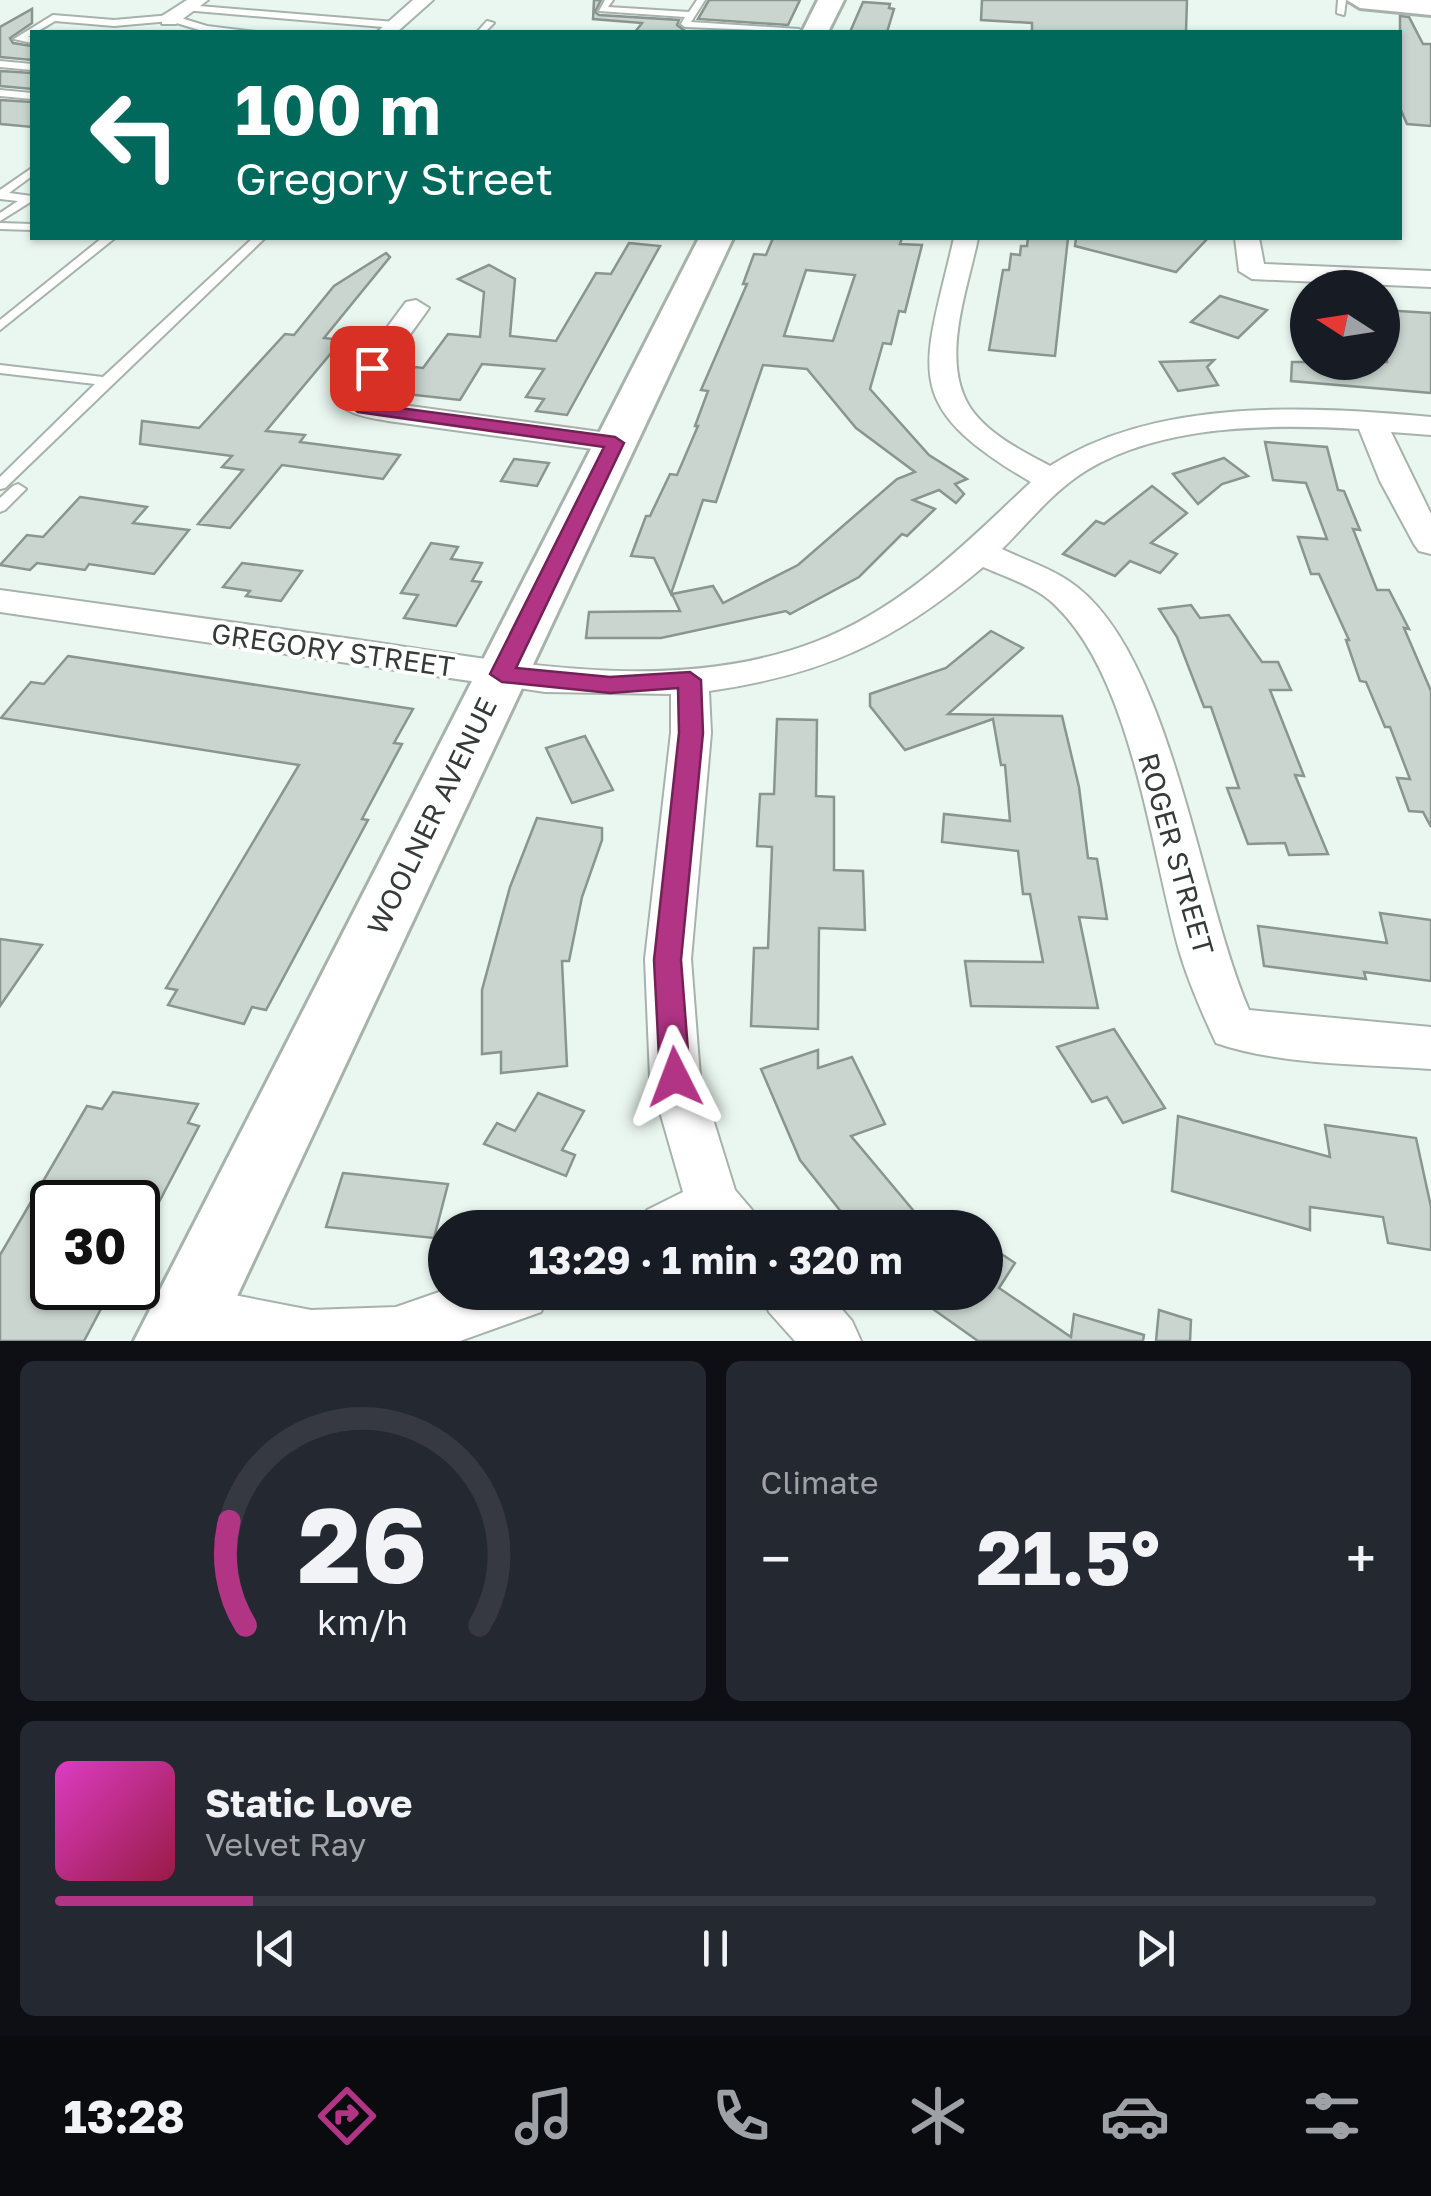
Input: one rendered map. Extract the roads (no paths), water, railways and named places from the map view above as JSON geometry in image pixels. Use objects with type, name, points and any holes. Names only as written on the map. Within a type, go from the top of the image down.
[{"type":"street","points":[[391,29],[424,0]]},
{"type":"street","points":[[817,30],[831,0]]},
{"type":"street","points":[[1350,6],[1431,7]]},
{"type":"street","name":"WOOLNER AVENUE","points":[[181,1328],[715,240]]},
{"type":"street","points":[[966,240],[943,353],[944,378],[957,412],[994,446],[1051,480]]},
{"type":"street","points":[[1248,240],[1252,272],[1431,279]]},
{"type":"street","points":[[416,308],[349,398],[365,408],[615,443]]},
{"type":"street","name":"GREGORY STREET","points":[[0,601],[502,674],[610,685],[726,677],[812,656],[863,636],[909,608],[980,552],[1051,480],[1092,455],[1173,428],[1243,417],[1431,426]]},
{"type":"street","points":[[1371,421],[1396,480],[1431,544]]},
{"type":"street","name":"ROGER STREET","points":[[980,552],[1067,596],[1093,625],[1116,662],[1148,753],[1204,954],[1233,1028],[1431,1048]]},
{"type":"street","points":[[690,680],[691,733],[668,960],[675,1077],[721,1210]]},
{"type":"street","points":[[181,1328],[311,1339],[396,1335],[469,1310]]},
{"type":"street","points":[[805,1310],[832,1341]]},
{"type":"lane","points":[[702,0],[684,24],[770,30]]},
{"type":"lane","points":[[1342,0],[1350,6]]},
{"type":"lane","points":[[274,14],[284,7]]},
{"type":"lane","points":[[602,8],[690,16]]},
{"type":"lane","points":[[32,30],[53,18],[114,23],[182,11],[274,14],[391,29]]},
{"type":"lane","points":[[182,11],[206,29],[221,30]]},
{"type":"lane","points":[[102,30],[114,23]]},
{"type":"lane","points":[[483,30],[490,23]]},
{"type":"lane","points":[[30,31],[18,38],[30,40]]},
{"type":"lane","points":[[0,64],[30,68]]},
{"type":"lane","points":[[0,93],[30,96]]},
{"type":"lane","points":[[0,195],[30,172]]},
{"type":"lane","points":[[0,195],[28,198],[2,227]]},
{"type":"lane","points":[[2,227],[30,228]]},
{"type":"lane","points":[[0,326],[107,240]]},
{"type":"lane","points":[[0,486],[258,240]]},
{"type":"lane","points":[[0,370],[106,381]]},
{"type":"lane","points":[[0,486],[18,490],[0,507]]}]
